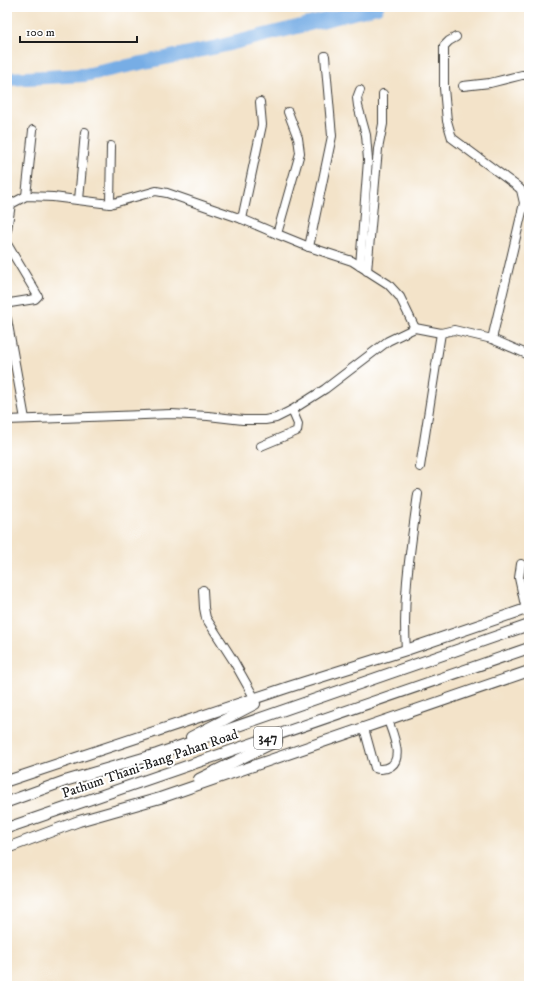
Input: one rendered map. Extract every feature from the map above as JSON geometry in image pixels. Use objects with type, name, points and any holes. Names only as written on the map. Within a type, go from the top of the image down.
[{"type":"main road","points":[[7,782],[527,609]]},
{"type":"main road","name":"Pathum Thani-Bang Pahan Road","points":[[7,802],[65,781],[157,754],[529,625]]},
{"type":"main road","name":"Pathum Thani-Bang Pahan Road","points":[[7,828],[529,648]]},
{"type":"main road","name":"347","points":[[7,848],[79,821],[160,798],[529,671]]},
{"type":"main road","points":[[157,754],[289,687]]},
{"type":"main road","points":[[160,798],[316,722]]},
{"type":"street","points":[[456,38],[448,41],[444,46],[444,88],[447,121],[452,138],[518,187],[521,190],[524,203],[492,340]]},
{"type":"street","points":[[309,247],[332,136],[325,56]]},
{"type":"street","points":[[463,86],[490,83],[529,75]]},
{"type":"street","points":[[360,90],[357,98],[366,135],[368,160],[363,268]]},
{"type":"street","points":[[363,268],[378,149],[383,124],[383,94]]},
{"type":"street","points":[[242,219],[262,125],[260,102]]},
{"type":"street","points":[[277,234],[300,153],[298,138],[288,112]]},
{"type":"street","points":[[26,196],[34,130]]},
{"type":"street","points":[[78,200],[85,132]]},
{"type":"street","points":[[110,204],[111,146]]},
{"type":"street","points":[[7,230],[11,204],[26,196],[53,197],[110,204],[156,191],[166,193],[242,219],[309,247],[352,261],[388,284],[394,290],[400,297],[415,328]]},
{"type":"street","points":[[7,244],[38,296],[35,299],[10,303],[7,305]]},
{"type":"street","points":[[7,319],[25,419]]},
{"type":"street","points":[[7,420],[171,414],[243,420],[266,420],[276,418],[292,410],[325,389],[388,341],[415,328],[441,333],[454,330],[492,340],[529,354]]},
{"type":"street","points":[[420,467],[441,333]]},
{"type":"street","points":[[261,446],[297,431],[298,424],[292,410]]},
{"type":"street","points":[[406,650],[404,624],[409,556],[418,494]]},
{"type":"street","points":[[521,564],[519,578],[527,609]]},
{"type":"street","points":[[203,590],[206,618],[233,660],[255,699]]},
{"type":"street","points":[[364,728],[375,768],[381,770],[391,766],[397,755],[397,747],[388,720]]},
{"type":"waterway","points":[[7,79],[85,75],[217,47],[377,7]]}]
